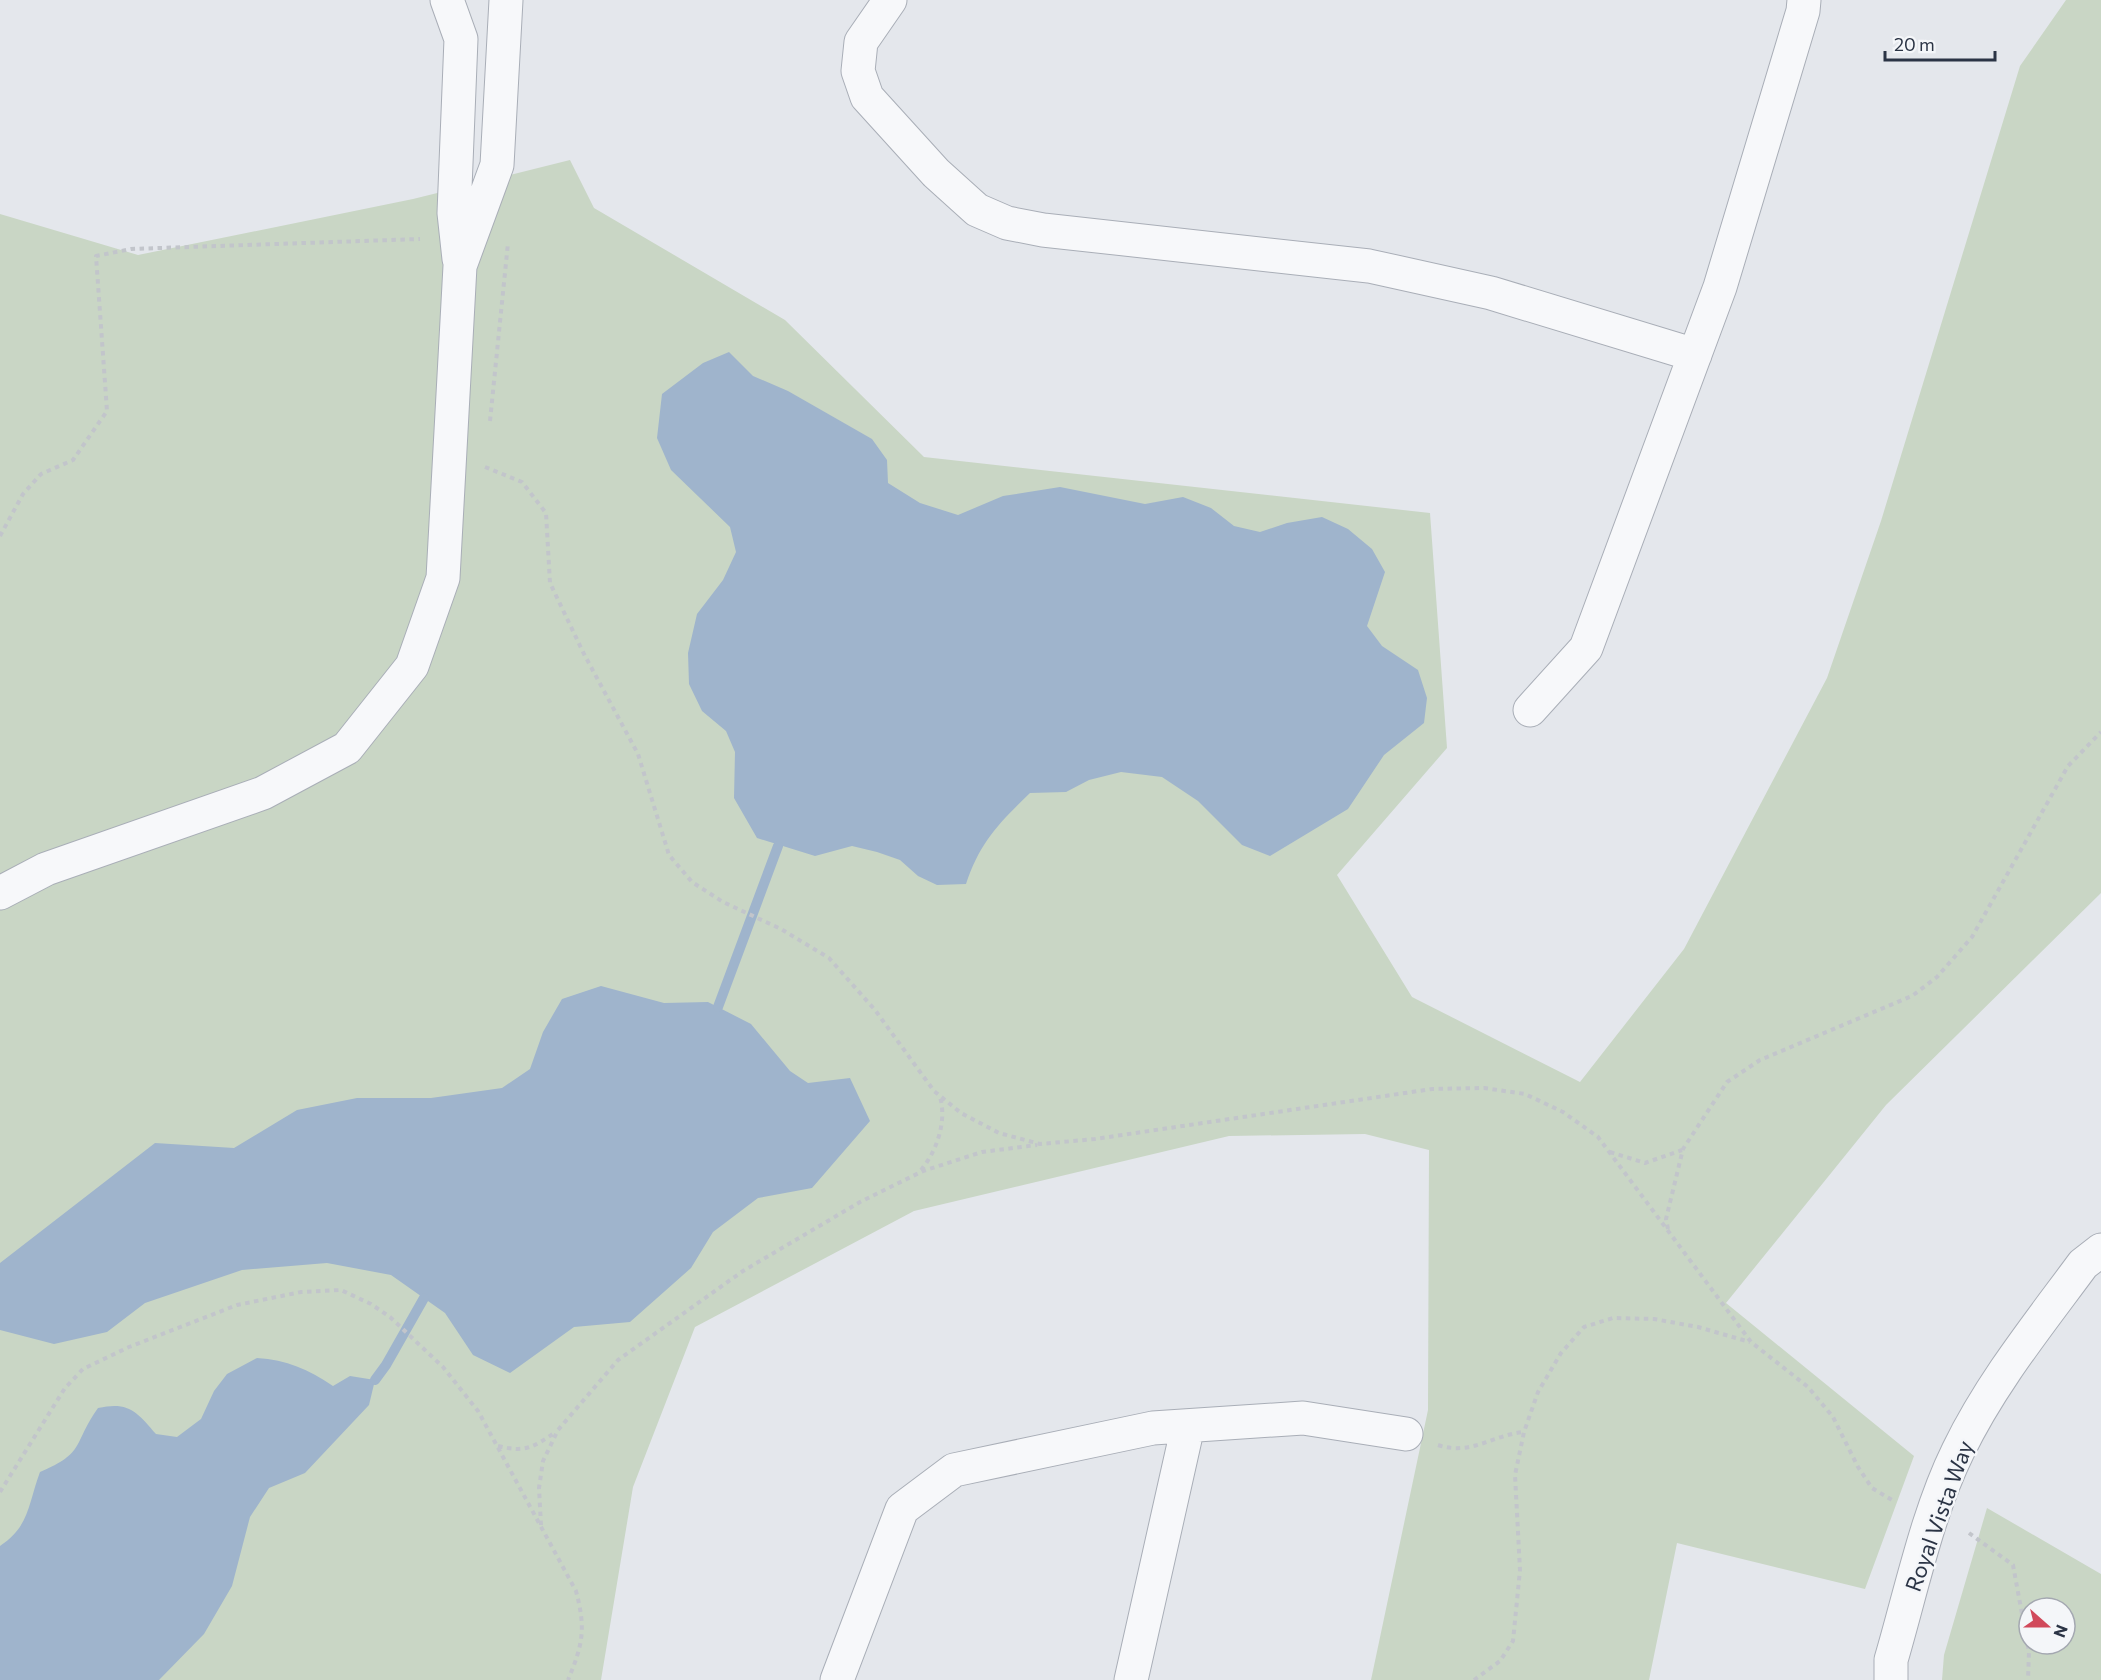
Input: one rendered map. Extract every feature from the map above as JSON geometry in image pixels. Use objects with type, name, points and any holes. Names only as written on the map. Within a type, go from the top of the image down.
[{"type":"street","points":[[0,893],[46,869],[263,793],[347,748],[412,666],[443,578],[460,266],[454,213],[461,39],[447,0]]},
{"type":"street","points":[[460,266],[497,165],[506,0]]},
{"type":"street","points":[[890,0],[861,42],[858,71],[867,97],[936,173],[978,210],[1007,223],[1043,230],[1369,266],[1491,292],[1695,355]]},
{"type":"street","points":[[1530,710],[1586,648],[1720,287],[1803,11],[1803,0]]},
{"type":"street","name":"Royal Vista Way","points":[[1891,1680],[1891,1660],[1933,1519],[1957,1452],[1996,1380],[2083,1264],[2101,1250]]},
{"type":"street","points":[[837,1680],[902,1509],[954,1470],[1153,1428],[1303,1418],[1406,1434]]},
{"type":"street","points":[[1131,1680],[1188,1426]]},
{"type":"path","points":[[490,422],[509,233]]},
{"type":"path","points":[[0,536],[23,495],[41,474],[73,460],[107,411],[96,256],[131,249],[432,238]]},
{"type":"path","points":[[486,458],[485,469],[522,482],[546,513],[550,583],[584,654],[638,754],[669,855],[692,882],[723,902],[781,929],[829,958],[874,1010],[940,1096],[961,1113],[999,1133],[1040,1144]]},
{"type":"path","points":[[1668,1231],[1666,1219],[1683,1149],[1727,1082],[1760,1060],[1912,996],[1937,977],[1972,937],[2068,766],[2101,732]]},
{"type":"path","points":[[497,1446],[520,1452],[537,1445],[558,1430],[618,1360],[743,1271],[860,1202],[918,1174],[982,1152],[1095,1139],[1432,1089],[1484,1088],[1525,1094],[1563,1112],[1598,1137],[1750,1342],[1808,1388],[1833,1418],[1858,1467],[1872,1488],[1893,1500]]},
{"type":"path","points":[[918,1174],[928,1161],[936,1142],[943,1109],[940,1096]]},
{"type":"path","points":[[1609,1152],[1645,1163],[1683,1149]]},
{"type":"path","points":[[0,1492],[65,1388],[84,1369],[129,1347],[237,1305],[302,1292],[341,1290],[371,1304],[390,1317],[433,1358],[478,1411],[576,1591],[583,1619],[580,1649],[567,1680]]},
{"type":"path","points":[[1474,1680],[1500,1661],[1513,1641],[1520,1570],[1515,1474],[1524,1432],[1538,1392],[1561,1353],[1584,1327],[1613,1318],[1654,1319],[1698,1327],[1750,1342]]},
{"type":"path","points":[[542,1527],[539,1488],[543,1461],[558,1430]]},
{"type":"path","points":[[1406,1434],[1451,1449],[1483,1445],[1509,1433],[1524,1432]]},
{"type":"path","points":[[1969,1533],[2013,1565],[2029,1652],[2028,1680]]},
{"type":"green space","points":[[2066,0],[2101,0],[2101,893],[1886,1105],[1726,1303],[1914,1456],[1865,1589],[1677,1543],[1649,1680],[1371,1680],[1428,1410],[1429,1150],[1365,1134],[1229,1136],[914,1211],[695,1327],[633,1487],[601,1680],[0,1680],[0,214],[138,255],[413,199],[570,160],[594,208],[785,320],[924,457],[1430,513],[1447,748],[1337,875],[1412,997],[1580,1082],[1684,949],[1827,678],[1881,521],[2020,66]]},
{"type":"green space","points":[[1987,1508],[2101,1574],[2101,1680],[1942,1680],[1944,1655]]},
{"type":"water","points":[[729,352],[753,376],[788,391],[872,439],[887,460],[888,483],[920,503],[958,515],[1003,496],[1060,487],[1145,504],[1183,497],[1211,508],[1234,526],[1260,532],[1287,523],[1322,517],[1348,529],[1372,549],[1385,572],[1367,626],[1382,646],[1418,670],[1427,698],[1424,723],[1384,755],[1348,809],[1270,856],[1242,845],[1198,801],[1162,777],[1121,772],[1089,780],[1066,792],[1030,793],[1009,814],[984,845],[966,884],[937,885],[918,876],[900,860],[852,846],[815,856],[757,838],[734,798],[735,752],[726,731],[702,711],[689,684],[688,653],[697,614],[723,580],[736,552],[730,527],[671,470],[657,438],[662,394],[703,363]]},
{"type":"water","points":[[601,986],[664,1003],[708,1002],[751,1024],[790,1071],[808,1083],[850,1078],[870,1121],[812,1188],[758,1198],[713,1232],[691,1268],[630,1322],[574,1327],[510,1373],[473,1355],[445,1313],[391,1275],[327,1263],[242,1270],[145,1303],[107,1332],[54,1344],[0,1330],[0,1263],[155,1143],[234,1148],[297,1110],[357,1098],[431,1098],[502,1088],[530,1069],[543,1032],[562,999]]},
{"type":"water","points":[[257,1358],[297,1366],[333,1386],[350,1376],[375,1380],[369,1405],[305,1473],[269,1488],[250,1517],[232,1586],[204,1634],[159,1680],[0,1680],[0,1546],[23,1522],[40,1472],[72,1453],[98,1408],[125,1407],[137,1414],[156,1434],[177,1437],[201,1419],[214,1391],[227,1374]]},
{"type":"waterway","points":[[718,1007],[778,846]]},
{"type":"waterway","points":[[375,1380],[424,1298]]}]
